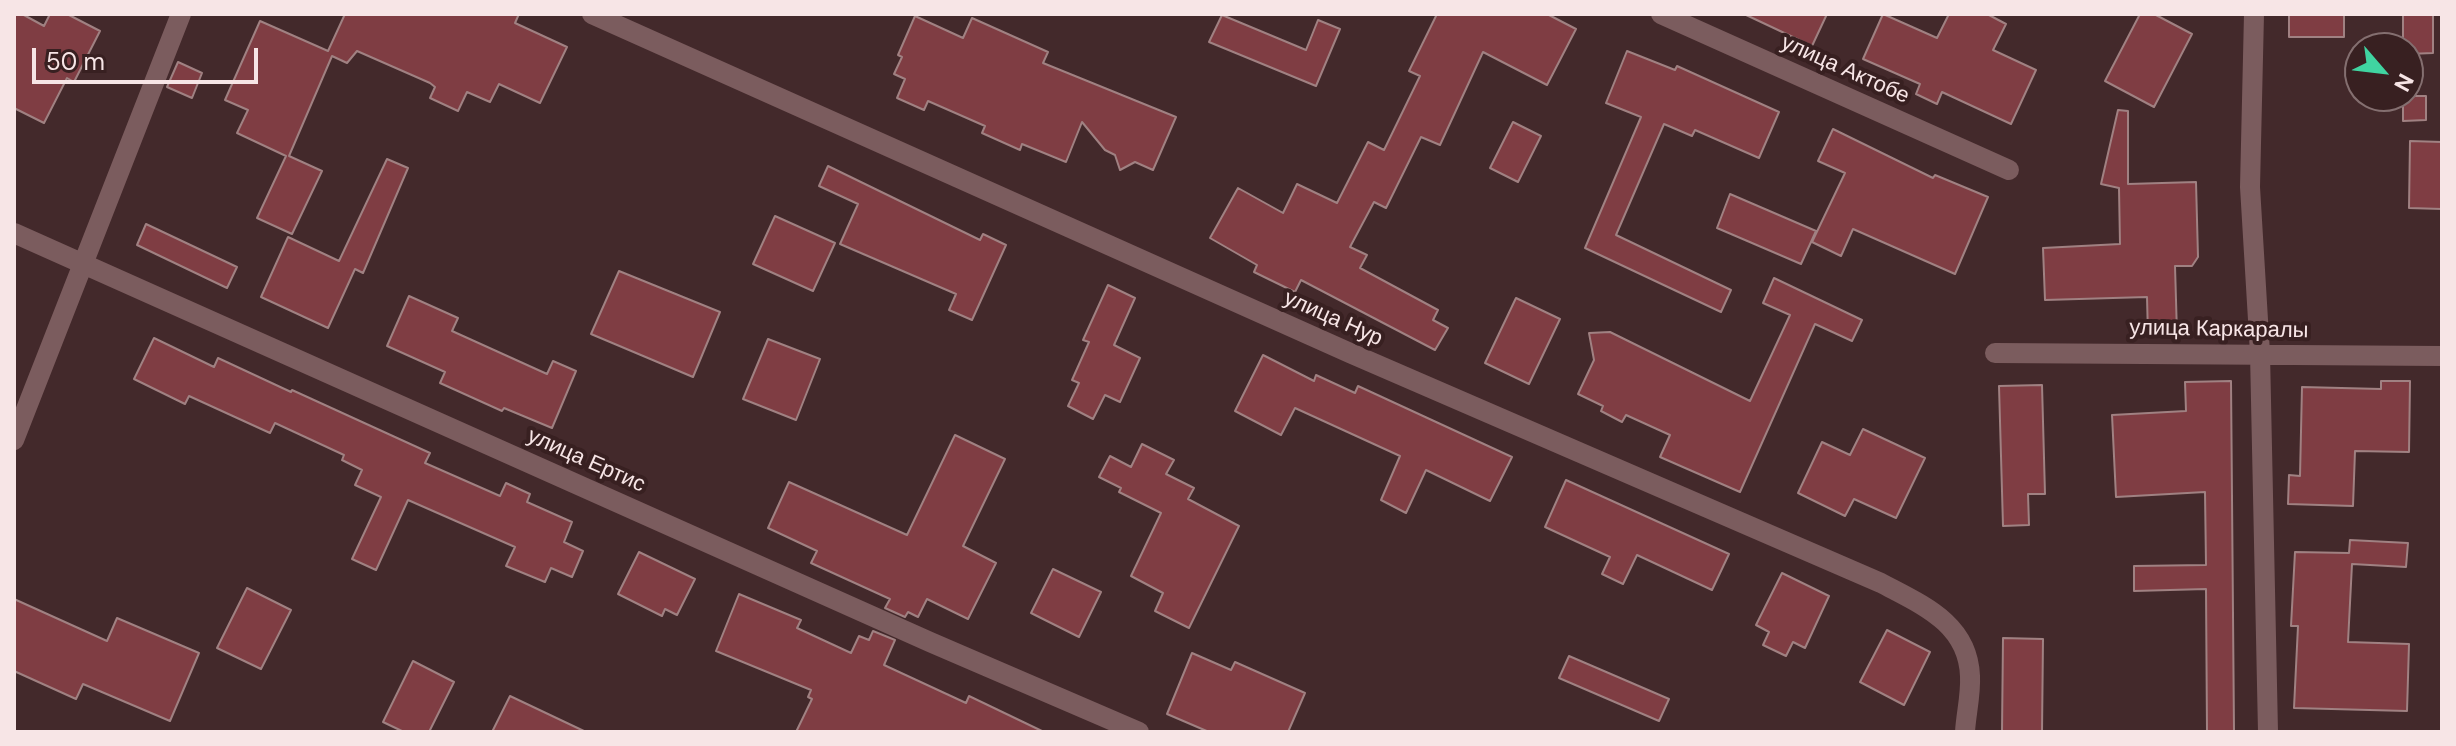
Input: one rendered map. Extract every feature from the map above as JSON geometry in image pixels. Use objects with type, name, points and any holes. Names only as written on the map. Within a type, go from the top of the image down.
[{"type":"street","points":[[14,440],[181,14]]},
{"type":"street","name":"улица Нур","points":[[592,14],[1350,353],[1907,597],[1942,617],[1961,641],[1970,675],[1965,732]]},
{"type":"street","name":"улица Актобе","points":[[1661,14],[2009,170]]},
{"type":"street","points":[[2254,14],[2250,187],[2260,353],[2268,732]]},
{"type":"street","name":"улица Ертис","points":[[14,233],[83,267],[1139,732]]},
{"type":"street","name":"улица Каркаралы","points":[[1995,353],[2442,356]]},
{"type":"building","points":[[14,14],[22,14],[44,26],[50,14],[67,14],[100,31],[74,82],[67,78],[44,123],[14,108]]},
{"type":"building","points":[[345,14],[519,14],[515,23],[567,47],[540,103],[499,84],[490,102],[467,92],[458,111],[430,98],[435,87],[430,83],[357,51],[347,63],[332,56],[289,156],[322,171],[292,234],[257,218],[286,156],[237,133],[248,110],[225,100],[260,21],[328,51]]},
{"type":"building","points":[[1437,14],[1547,14],[1576,29],[1547,85],[1483,52],[1440,145],[1421,137],[1386,208],[1374,202],[1350,247],[1367,255],[1360,268],[1438,310],[1433,320],[1448,328],[1435,350],[1301,280],[1295,292],[1254,272],[1257,265],[1210,238],[1238,188],[1283,213],[1297,184],[1337,203],[1368,142],[1384,150],[1420,76],[1409,71]]},
{"type":"building","points":[[1744,14],[1827,14],[1812,46]]},
{"type":"building","points":[[1883,14],[1937,38],[1949,14],[1987,14],[2006,24],[1993,50],[2036,70],[2011,124],[1942,92],[1937,104],[1916,94],[1920,84],[1863,59]]},
{"type":"building","points":[[2140,14],[2154,14],[2192,34],[2154,107],[2105,81]]},
{"type":"building","points":[[2289,14],[2344,14],[2344,37],[2289,37]]},
{"type":"building","points":[[2403,14],[2433,14],[2433,53],[2424,53],[2424,32],[2403,32]]},
{"type":"building","points":[[1222,15],[1306,50],[1318,20],[1340,29],[1316,86],[1209,42]]},
{"type":"building","points":[[915,16],[963,38],[972,18],[1048,52],[1043,63],[1176,117],[1153,170],[1135,162],[1120,170],[1115,155],[1105,150],[1082,122],[1066,162],[1022,144],[1020,150],[982,133],[985,126],[928,101],[924,110],[897,98],[905,79],[894,74],[902,57],[898,55]]},
{"type":"building","points":[[1627,51],[1675,70],[1677,66],[1779,112],[1759,158],[1695,130],[1692,136],[1664,124],[1616,235],[1731,290],[1721,312],[1585,248],[1641,117],[1606,103]]},
{"type":"building","points":[[178,62],[202,73],[192,98],[167,87]]},
{"type":"building","points":[[2426,96],[2426,120],[2403,121],[2403,112],[2424,112]]},
{"type":"building","points":[[2118,110],[2128,111],[2128,184],[2196,182],[2198,257],[2192,266],[2175,266],[2177,334],[2148,336],[2147,297],[2045,300],[2043,248],[2120,244],[2119,188],[2101,184]]},
{"type":"building","points":[[1513,122],[1541,136],[1518,182],[1490,168]]},
{"type":"building","points":[[1833,129],[1933,178],[1935,175],[1988,197],[1955,274],[1853,229],[1841,256],[1812,242],[1845,173],[1818,161]]},
{"type":"building","points":[[2410,141],[2442,142],[2442,209],[2409,208]]},
{"type":"building","points":[[387,159],[408,168],[363,273],[355,269],[328,328],[261,297],[288,237],[339,261]]},
{"type":"building","points":[[828,166],[980,240],[983,234],[1006,245],[972,320],[949,310],[956,294],[840,244],[858,204],[819,186]]},
{"type":"building","points":[[1730,194],[1816,231],[1801,264],[1717,228]]},
{"type":"building","points":[[775,216],[835,243],[813,291],[753,264]]},
{"type":"building","points":[[146,224],[237,267],[227,288],[137,245]]},
{"type":"building","points":[[619,271],[720,312],[693,377],[591,334]]},
{"type":"building","points":[[1774,278],[1862,320],[1852,341],[1815,324],[1740,492],[1660,457],[1670,435],[1626,415],[1622,422],[1601,411],[1603,406],[1578,394],[1594,360],[1589,333],[1610,332],[1750,401],[1790,315],[1763,303]]},
{"type":"building","points":[[1108,285],[1135,298],[1114,345],[1140,358],[1120,402],[1105,395],[1093,419],[1068,406],[1079,383],[1072,380],[1089,342],[1083,340]]},
{"type":"building","points":[[409,296],[458,318],[452,331],[547,374],[553,361],[576,371],[552,428],[504,408],[502,411],[440,383],[445,372],[387,346]]},
{"type":"building","points":[[1516,298],[1560,319],[1529,384],[1485,363]]},
{"type":"building","points":[[154,338],[214,367],[218,358],[430,453],[425,463],[500,496],[506,483],[530,494],[527,502],[572,522],[564,542],[583,551],[572,577],[551,568],[545,582],[506,566],[515,547],[408,500],[376,570],[352,559],[381,497],[355,485],[362,470],[342,460],[344,455],[275,423],[270,433],[189,396],[185,404],[134,379]]},
{"type":"building","points":[[768,339],[820,359],[796,420],[743,399]]},
{"type":"building","points":[[1263,355],[1314,381],[1316,375],[1355,393],[1358,386],[1512,457],[1490,501],[1426,470],[1406,513],[1381,500],[1400,456],[1295,408],[1281,435],[1235,411]]},
{"type":"building","points":[[2231,381],[2234,732],[2207,732],[2206,589],[2134,591],[2134,566],[2206,565],[2205,492],[2116,497],[2112,415],[2186,411],[2185,382]]},
{"type":"building","points":[[2381,381],[2410,381],[2409,452],[2355,451],[2353,506],[2288,504],[2289,475],[2300,476],[2302,387],[2381,389]]},
{"type":"building","points":[[2042,385],[2045,494],[2028,494],[2029,525],[2003,526],[1999,386]]},
{"type":"building","points":[[1863,429],[1925,458],[1896,518],[1854,499],[1845,516],[1798,493],[1822,442],[1850,455]]},
{"type":"building","points":[[955,435],[1005,459],[963,546],[996,563],[968,619],[927,599],[918,617],[908,612],[905,617],[885,608],[890,599],[811,563],[817,551],[768,528],[789,482],[907,535]]},
{"type":"building","points":[[1142,444],[1174,460],[1166,474],[1194,488],[1188,499],[1239,526],[1189,628],[1155,611],[1163,593],[1131,576],[1161,513],[1119,492],[1121,488],[1099,477],[1110,456],[1131,467]]},
{"type":"building","points":[[1566,480],[1729,554],[1712,590],[1637,555],[1623,584],[1602,574],[1610,557],[1545,527]]},
{"type":"building","points":[[2350,540],[2408,543],[2406,567],[2352,564],[2348,642],[2409,644],[2407,711],[2294,708],[2298,626],[2291,626],[2295,552],[2349,553]]},
{"type":"building","points":[[639,552],[695,579],[677,615],[665,609],[662,616],[618,594]]},
{"type":"building","points":[[1053,569],[1101,592],[1079,637],[1031,613]]},
{"type":"building","points":[[1782,573],[1829,596],[1805,648],[1793,642],[1786,656],[1763,645],[1769,632],[1756,625]]},
{"type":"building","points":[[247,588],[291,610],[261,669],[217,648]]},
{"type":"building","points":[[739,594],[801,620],[797,628],[851,653],[859,636],[869,640],[873,631],[895,640],[884,665],[966,703],[969,696],[1044,732],[796,732],[812,699],[808,697],[811,690],[716,651]]},
{"type":"building","points":[[14,599],[107,641],[117,618],[199,653],[170,721],[83,684],[76,699],[14,671]]},
{"type":"building","points":[[1887,630],[1930,652],[1904,705],[1860,682]]},
{"type":"building","points":[[2003,638],[2043,639],[2042,732],[2002,732]]},
{"type":"building","points":[[1192,653],[1231,670],[1235,662],[1305,693],[1288,732],[1209,732],[1167,714]]},
{"type":"building","points":[[1569,656],[1669,699],[1659,721],[1559,678]]},
{"type":"building","points":[[413,661],[454,682],[429,732],[404,732],[383,722]]},
{"type":"building","points":[[510,696],[586,732],[492,732]]}]
